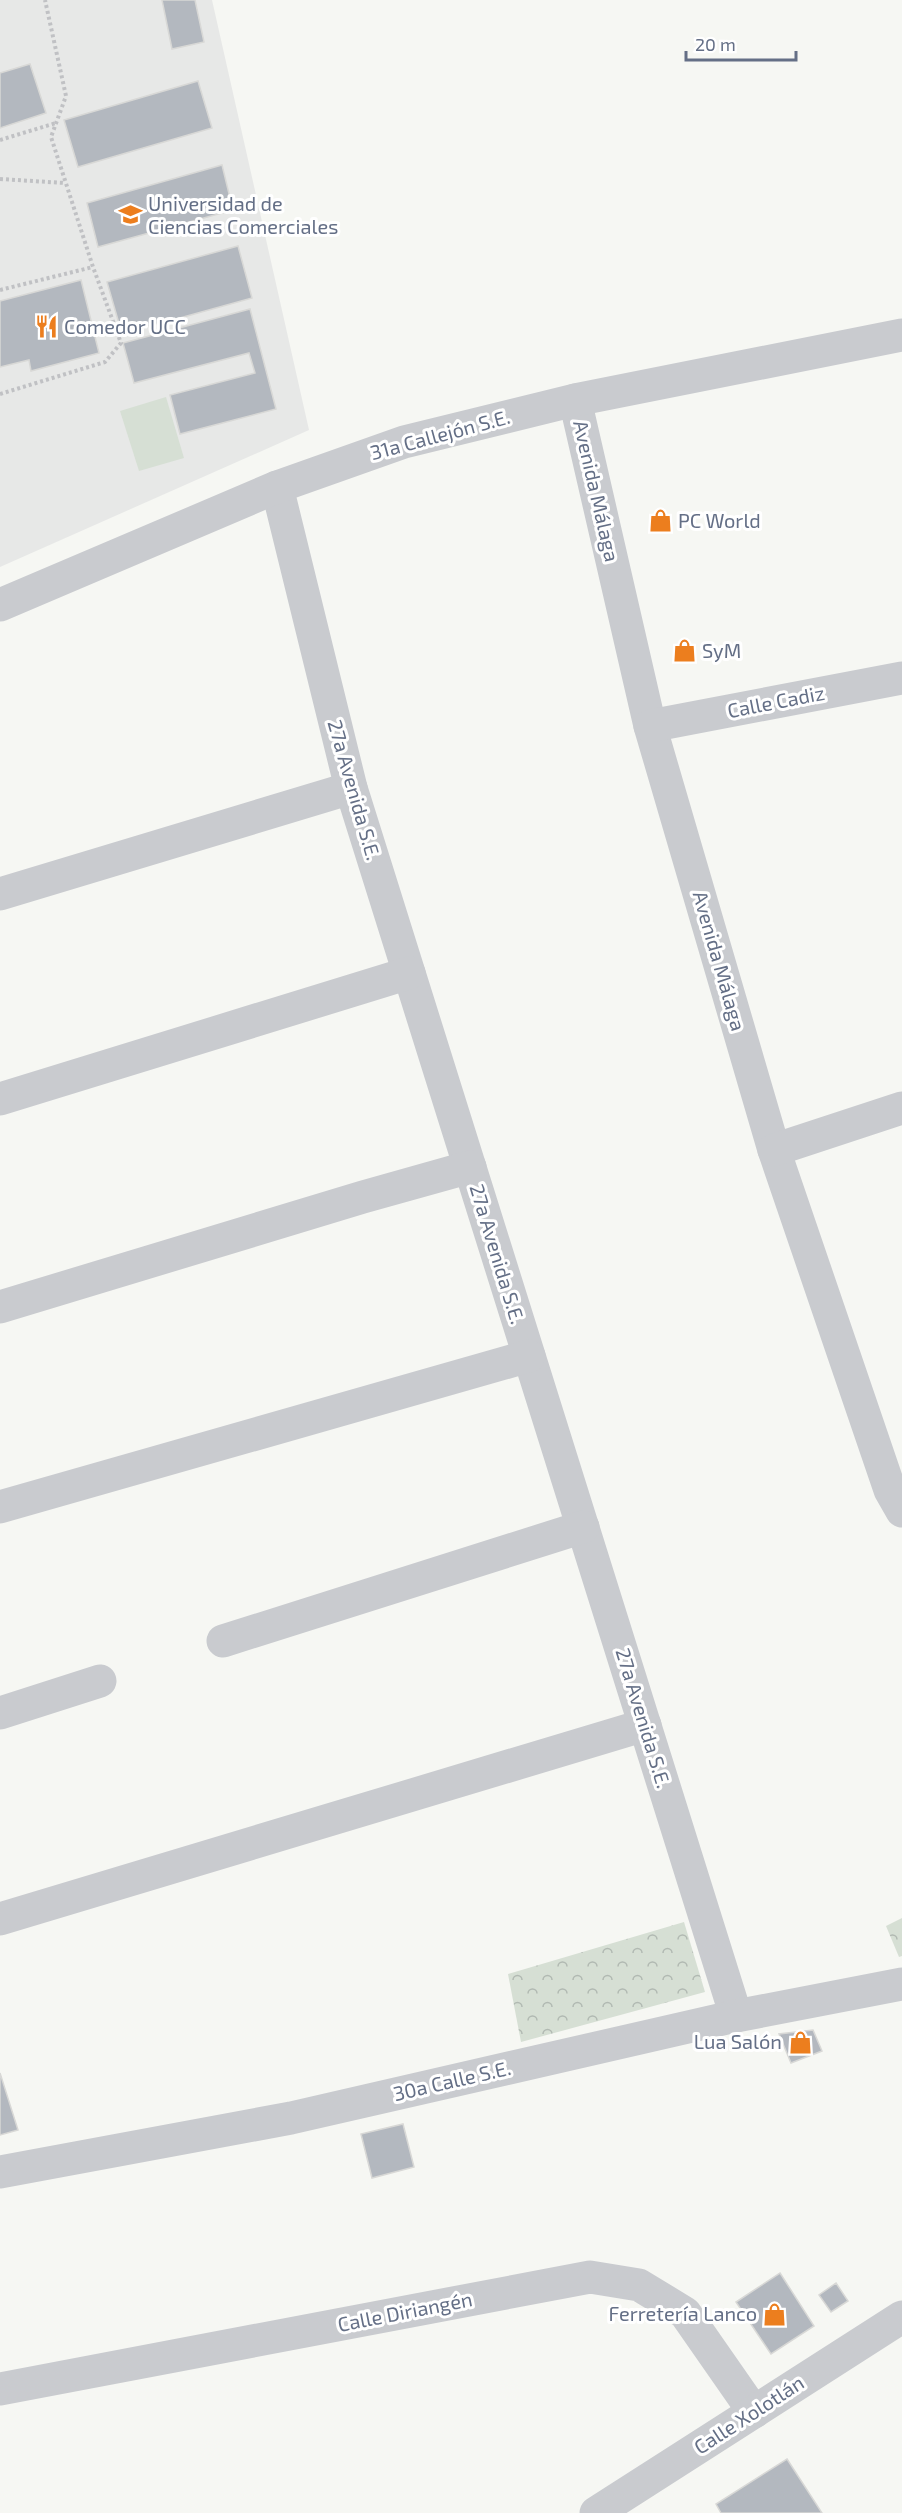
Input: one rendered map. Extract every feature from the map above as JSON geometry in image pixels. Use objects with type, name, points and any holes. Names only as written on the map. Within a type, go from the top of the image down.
[{"type":"street","name":"31a Callejón S.E.","points":[[0,605],[277,487],[404,442],[575,400],[902,335]]},
{"type":"street","name":"Avenida Málaga","points":[[575,400],[650,726],[774,1150],[890,1490],[902,1511]]},
{"type":"street","name":"27a Avenida S.E.","points":[[277,487],[351,788],[736,2016]]},
{"type":"street","name":"Calle Cadiz","points":[[650,726],[902,678]]},
{"type":"street","points":[[0,894],[351,788]]},
{"type":"street","points":[[0,1100],[409,973]]},
{"type":"street","points":[[774,1150],[902,1108]]},
{"type":"street","points":[[0,1307],[470,1167]]},
{"type":"street","points":[[0,1507],[529,1356]]},
{"type":"street","points":[[223,1641],[583,1527]]},
{"type":"street","points":[[0,1713],[100,1681]]},
{"type":"street","points":[[0,1919],[645,1725]]},
{"type":"street","name":"30a Calle S.E.","points":[[0,2172],[291,2118],[736,2016],[902,1984]]},
{"type":"street","name":"Calle Diriangén","points":[[0,2389],[590,2277],[639,2285],[685,2313],[754,2412]]},
{"type":"street","name":"Calle Xolotlán","points":[[596,2513],[902,2317]]},
{"type":"path","points":[[0,394],[105,362],[122,343],[93,267],[51,137],[66,96],[45,0]]},
{"type":"path","points":[[0,140],[57,123]]},
{"type":"path","points":[[0,179],[65,183]]},
{"type":"path","points":[[0,290],[93,267]]},
{"type":"shaded area","name":"Universidad de Ciencias Comerciales","points":[[0,0],[212,0],[309,430],[0,567]]},
{"type":"green space","points":[[166,397],[184,458],[139,471],[120,411]]},
{"type":"green space","points":[[902,1918],[902,1956],[899,1957],[886,1926]]},
{"type":"green space","points":[[684,1922],[705,1992],[521,2042],[508,1974]]},
{"type":"building","points":[[162,0],[195,0],[204,42],[172,49]]},
{"type":"building","points":[[30,64],[46,113],[0,128],[0,73]]},
{"type":"building","points":[[198,81],[212,128],[78,167],[64,120]]},
{"type":"building","points":[[222,165],[233,210],[98,247],[87,203]]},
{"type":"building","points":[[238,246],[252,298],[122,334],[107,282]]},
{"type":"building","name":"Comedor UCC","points":[[81,280],[99,353],[31,371],[29,360],[0,367],[0,301]]},
{"type":"building","points":[[250,309],[276,409],[180,434],[170,395],[255,373],[249,353],[134,383],[123,343]]},
{"type":"building","name":"Lua Salón","points":[[813,2030],[822,2051],[791,2063],[779,2034]]},
{"type":"building","points":[[0,2073],[18,2130],[0,2135]]},
{"type":"building","points":[[403,2124],[414,2167],[372,2178],[361,2134]]},
{"type":"building","name":"Ferretería Lanco","points":[[780,2273],[814,2326],[771,2354],[736,2302]]},
{"type":"building","points":[[836,2283],[848,2301],[831,2312],[819,2295]]},
{"type":"building","points":[[787,2459],[822,2513],[721,2513],[716,2504]]},
{"type":"place","name":"Universidad de Ciencias Comerciales","points":[[130,215]]},
{"type":"place","name":"Comedor UCC","points":[[46,327]]},
{"type":"place","name":"PC World","points":[[660,521]]},
{"type":"place","name":"SyM","points":[[684,651]]},
{"type":"place","name":"Lua Salón","points":[[800,2042]]},
{"type":"place","name":"Ferretería Lanco","points":[[775,2314]]}]
